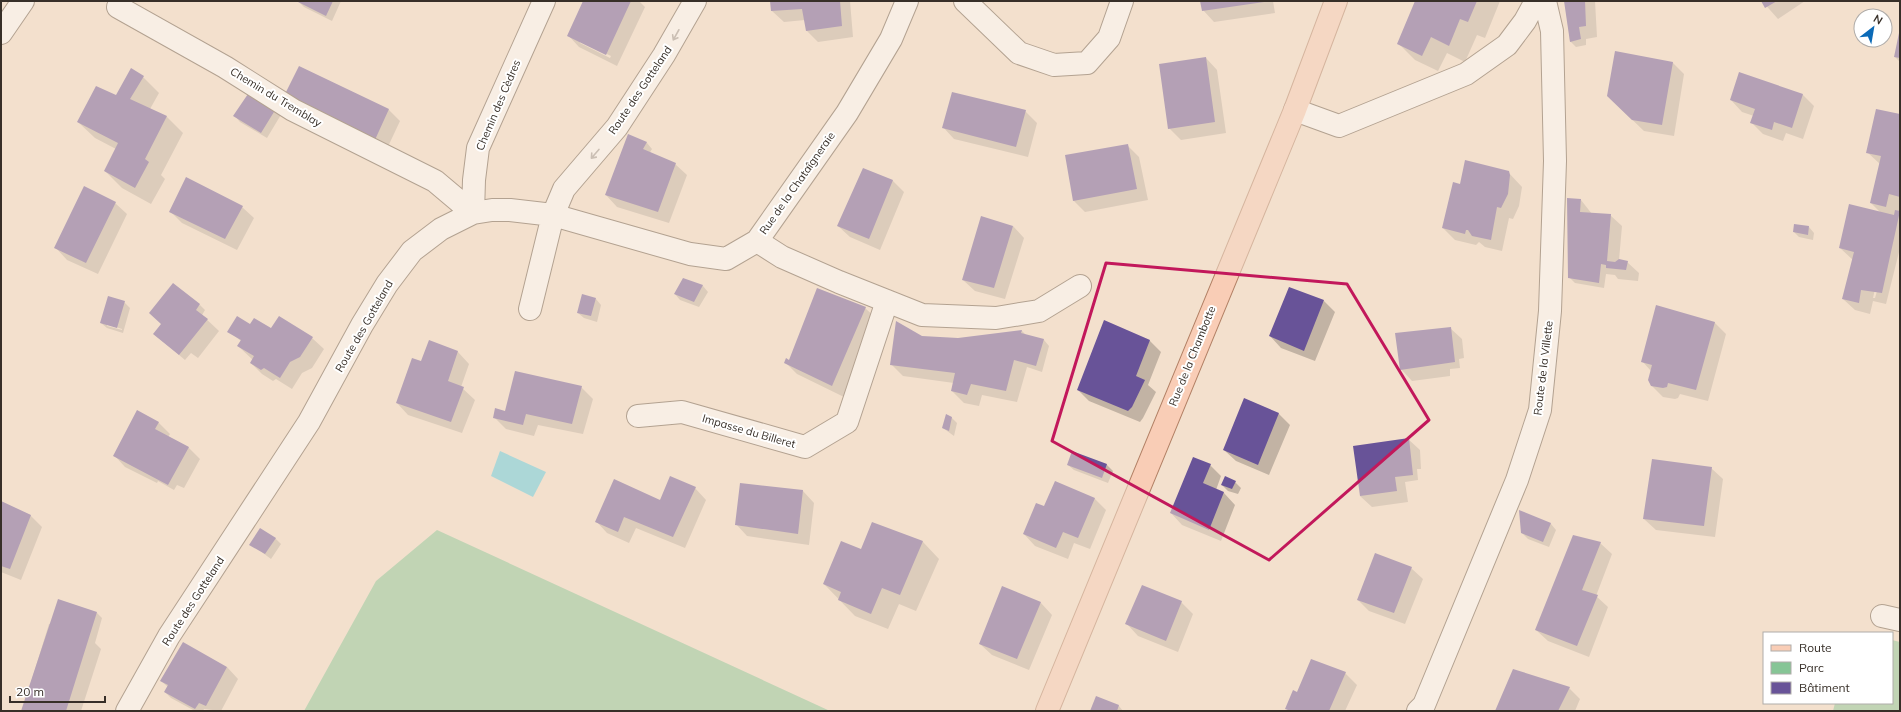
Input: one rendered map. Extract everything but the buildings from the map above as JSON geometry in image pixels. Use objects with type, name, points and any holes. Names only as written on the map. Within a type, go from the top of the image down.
[{"type":"main road","name":"Rue de la Chambotte","points":[[1047,711],[1295,110],[1336,1]]},
{"type":"street","points":[[1,33],[23,1]]},
{"type":"street","name":"Chemin des Cèdres","points":[[473,213],[474,180],[478,148],[544,1]]},
{"type":"street","name":"Route des Gotteland","points":[[127,711],[169,636],[309,422],[362,325],[387,284],[412,252],[441,229],[473,213],[492,210],[510,210],[553,215],[564,189],[617,127],[664,55],[694,1]]},
{"type":"street","name":"Rue de la Chataîgneraie","points":[[553,215],[690,254],[718,258],[726,259],[757,241],[847,113],[891,39],[907,1]]},
{"type":"street","points":[[965,1],[1019,53],[1054,65],[1087,63],[1109,38],[1122,1]]},
{"type":"street","points":[[1295,110],[1340,126],[1466,74],[1507,45],[1525,22],[1536,1]]},
{"type":"street","name":"Route de la Villette","points":[[1422,709],[1517,480],[1540,410],[1550,311],[1555,161],[1552,31],[1545,1]]},
{"type":"street","name":"Chemin du Tremblay","points":[[118,7],[225,67],[293,110],[435,180],[473,213]]},
{"type":"street","points":[[530,308],[553,215]]},
{"type":"street","points":[[757,241],[782,257],[922,315],[996,318],[1040,311],[1080,286]]},
{"type":"street","name":"Impasse du Billeret","points":[[638,416],[682,412],[805,446],[847,422],[887,301]]},
{"type":"highlighted area","points":[[1106,263],[1347,284],[1429,420],[1269,560],[1052,441]]},
{"type":"green space","points":[[437,530],[830,711],[304,711],[376,581]]},
{"type":"green space","points":[[1893,640],[1900,642],[1900,711],[1833,711],[1835,704],[1893,704]]},
{"type":"water","points":[[500,451],[546,472],[533,497],[491,476]]}]
